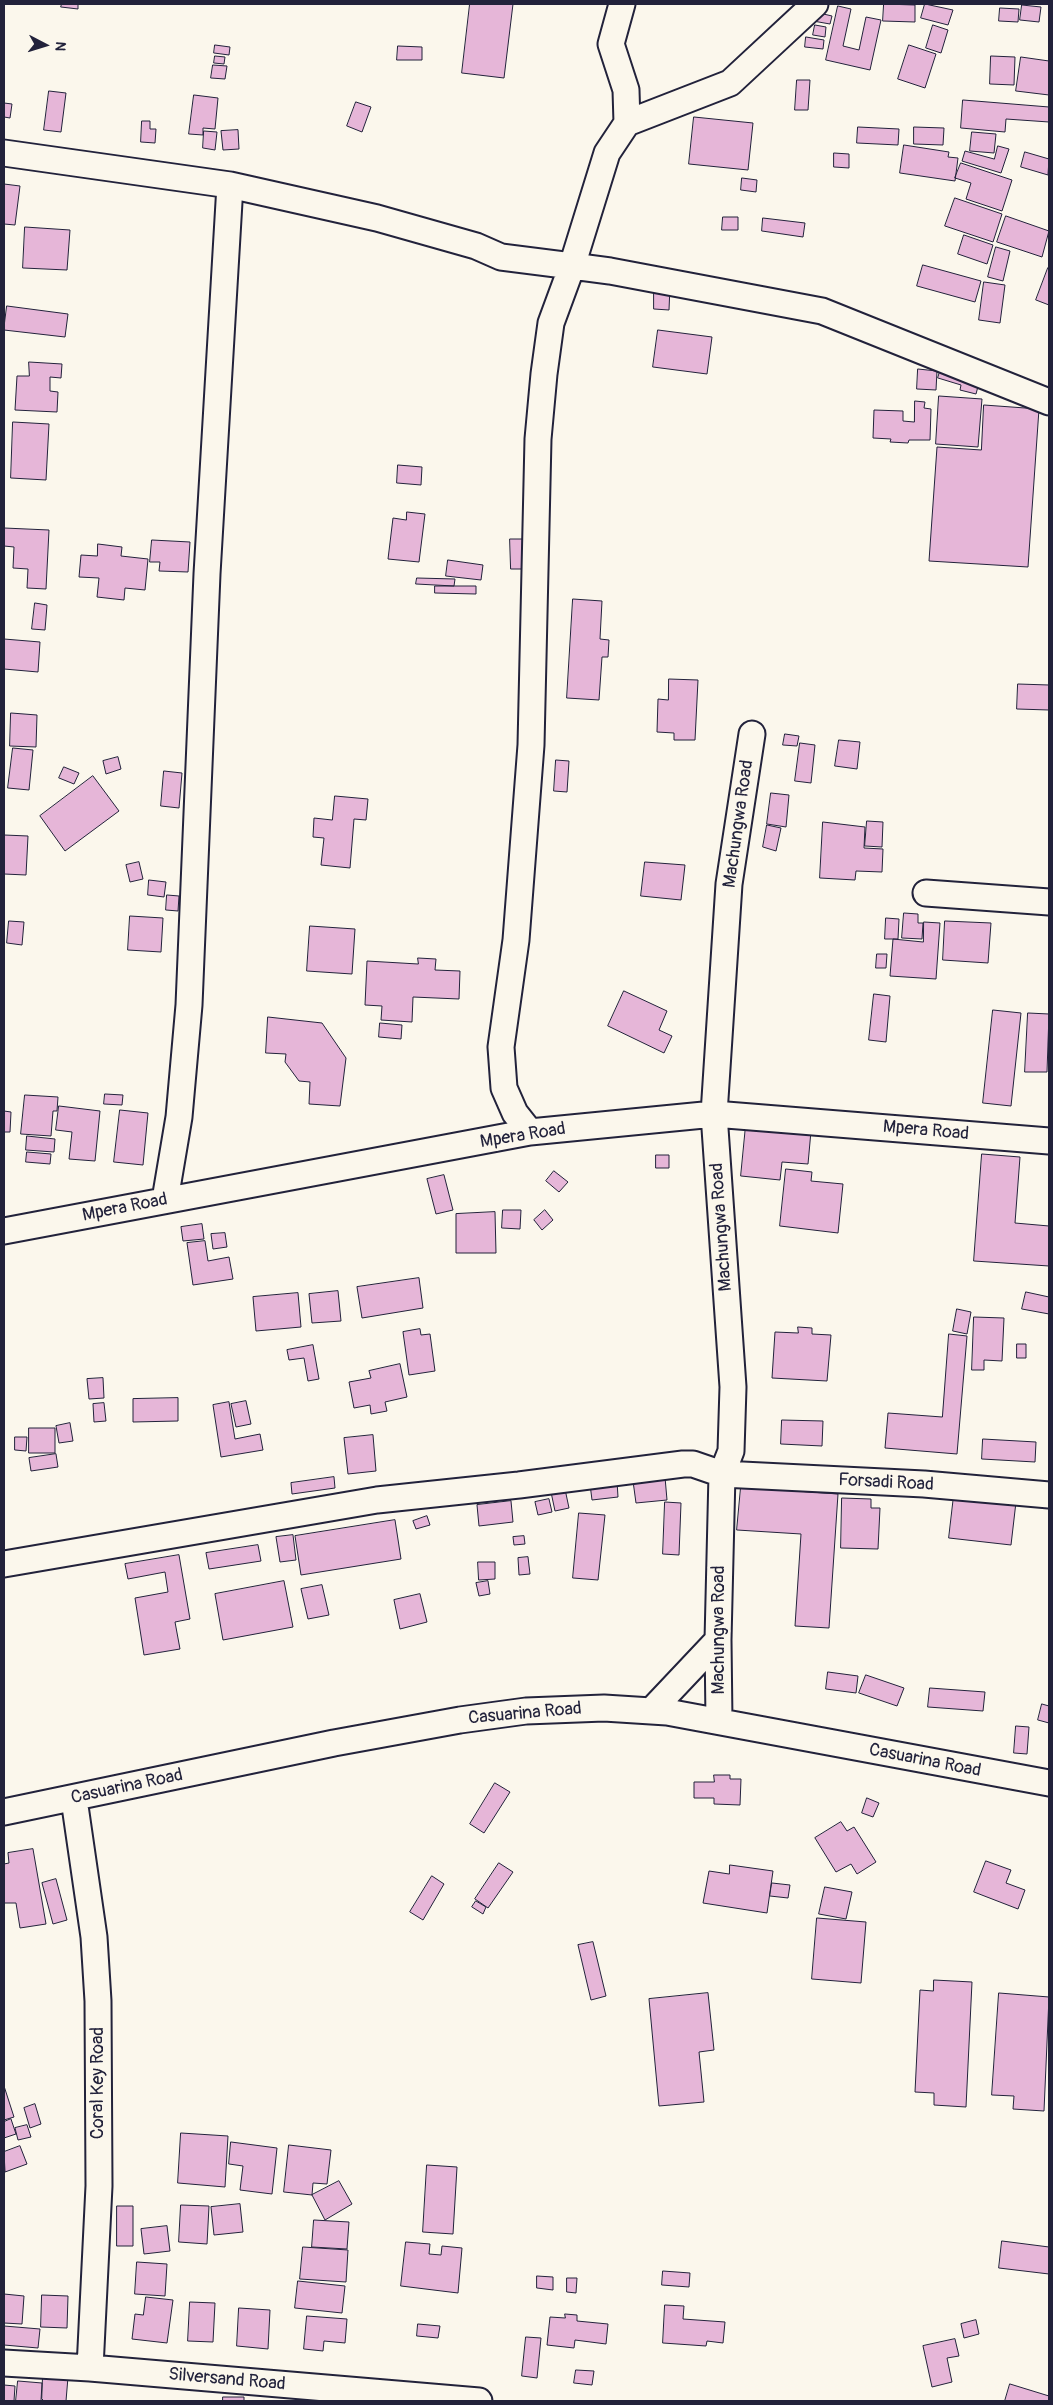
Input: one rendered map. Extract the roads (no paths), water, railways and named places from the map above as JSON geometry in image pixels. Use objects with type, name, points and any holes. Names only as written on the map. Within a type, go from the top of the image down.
[{"type":"street","points":[[622,4],[611,44],[626,90],[627,124]]},
{"type":"street","points":[[530,1132],[515,1113],[504,1088],[501,1047],[516,940],[531,745],[538,440],[551,323],[572,266],[607,153],[627,124],[730,82],[815,4]]},
{"type":"street","points":[[4,153],[230,185],[378,218],[476,246],[501,256],[619,273],[822,311],[1049,402]]},
{"type":"street","points":[[165,1200],[179,1117],[189,1005],[209,536],[230,185]]},
{"type":"street","name":"Machungwa Road","points":[[719,1721],[718,1640],[722,1474],[731,1452],[733,1387],[714,1114],[729,884],[752,734]]},
{"type":"street","points":[[926,893],[1049,902]]},
{"type":"street","name":"Mpera Road","points":[[4,1231],[530,1132],[714,1114],[1049,1141]]},
{"type":"street","name":"Forsadi Road","points":[[4,1564],[378,1500],[683,1464],[693,1464],[722,1474],[924,1484],[1049,1495]]},
{"type":"street","points":[[651,1711],[718,1640]]},
{"type":"street","name":"Casuarina Road","points":[[4,1812],[74,1799],[334,1743],[460,1720],[526,1711],[604,1708],[651,1711],[719,1721],[1049,1783]]},
{"type":"street","name":"Coral Key Road","points":[[74,1799],[94,1937],[98,2001],[98,2186],[90,2368]]},
{"type":"street","name":"Silversand Road","points":[[4,2363],[90,2368],[479,2401]]}]
